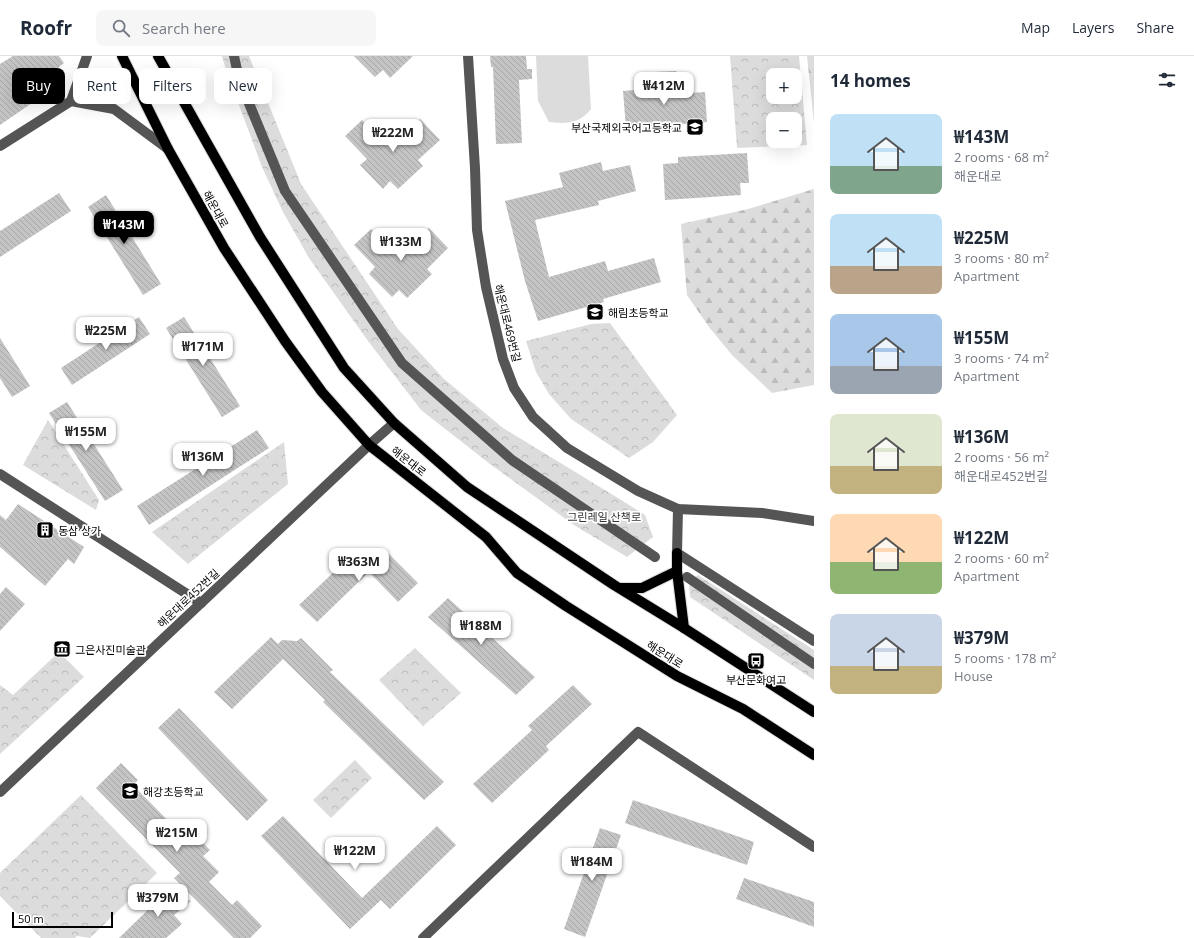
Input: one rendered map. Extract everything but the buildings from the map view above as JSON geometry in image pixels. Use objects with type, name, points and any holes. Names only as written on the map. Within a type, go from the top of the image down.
[{"type":"main road","name":"해운대로","points":[[122,56],[168,149],[224,248],[285,341],[322,392],[369,445],[486,537],[517,573],[566,606],[677,676],[743,709],[814,755]]},
{"type":"main road","name":"해운대로","points":[[158,56],[264,244],[344,368],[394,423],[467,487],[620,588],[814,712]]},
{"type":"main road","points":[[677,553],[677,571],[684,628]]},
{"type":"main road","points":[[620,588],[642,588],[677,571]]},
{"type":"street","points":[[0,146],[71,101],[87,56]]},
{"type":"street","points":[[234,56],[239,78],[285,191],[402,363],[512,460],[655,557]]},
{"type":"street","name":"해운대로469번길","points":[[468,56],[475,168],[477,230],[486,287],[503,359],[514,388],[533,417],[567,448],[638,491],[678,509]]},
{"type":"street","points":[[71,101],[114,109],[168,149]]},
{"type":"street","name":"해운대로452번길","points":[[0,792],[394,423]]},
{"type":"street","points":[[0,474],[201,603]]},
{"type":"street","points":[[813,520],[762,512],[678,509],[677,553],[814,641]]},
{"type":"street","points":[[687,577],[814,664]]},
{"type":"street","points":[[423,938],[638,732],[814,847]]},
{"type":"green space","name":"그린레일 산책로","points":[[222,56],[249,56],[254,68],[225,68]]},
{"type":"green space","points":[[536,56],[588,56],[591,109],[582,118],[567,123],[549,122],[538,101]]},
{"type":"green space","points":[[730,56],[799,56],[800,68],[766,68],[766,104],[802,104],[802,89],[807,145],[802,145],[802,112],[766,112],[766,147],[737,148]]},
{"type":"green space","points":[[807,56],[814,56],[814,123]]},
{"type":"green space","name":"그린레일 산책로","points":[[239,104],[268,104],[301,184],[398,329],[444,379],[503,428],[645,515],[653,537],[627,557],[574,525],[490,464],[421,410],[368,341],[309,258],[283,212],[262,167]]},
{"type":"green space","points":[[814,189],[814,385],[772,393],[732,355],[709,327],[687,295],[681,224],[748,209]]},
{"type":"green space","points":[[610,323],[677,415],[653,442],[629,458],[571,419],[549,394],[536,372],[526,341],[591,324]]},
{"type":"green space","points":[[48,420],[99,500],[96,510],[23,465]]},
{"type":"green space","points":[[284,442],[288,484],[188,564],[152,532]]},
{"type":"green space","points":[[698,575],[814,650],[814,680],[690,597],[689,582]]},
{"type":"green space","points":[[415,648],[461,693],[423,726],[379,680]]},
{"type":"green space","points":[[59,652],[84,677],[0,754],[0,685],[13,695]]},
{"type":"green space","points":[[355,760],[372,778],[331,818],[313,800]]},
{"type":"green space","points":[[81,795],[157,873],[90,938],[77,936],[75,938],[41,938],[0,896],[0,873]]},
{"type":"place","name":"부산국제외국어고등학교","points":[[695,127]]},
{"type":"place","name":"해림초등학교","points":[[595,312]]},
{"type":"place","name":"동삼 상가","points":[[45,530]]},
{"type":"place","name":"그은사진미술관","points":[[62,649]]},
{"type":"place","name":"부산문화여고","points":[[756,661]]},
{"type":"place","name":"해강초등학교","points":[[130,791]]}]
